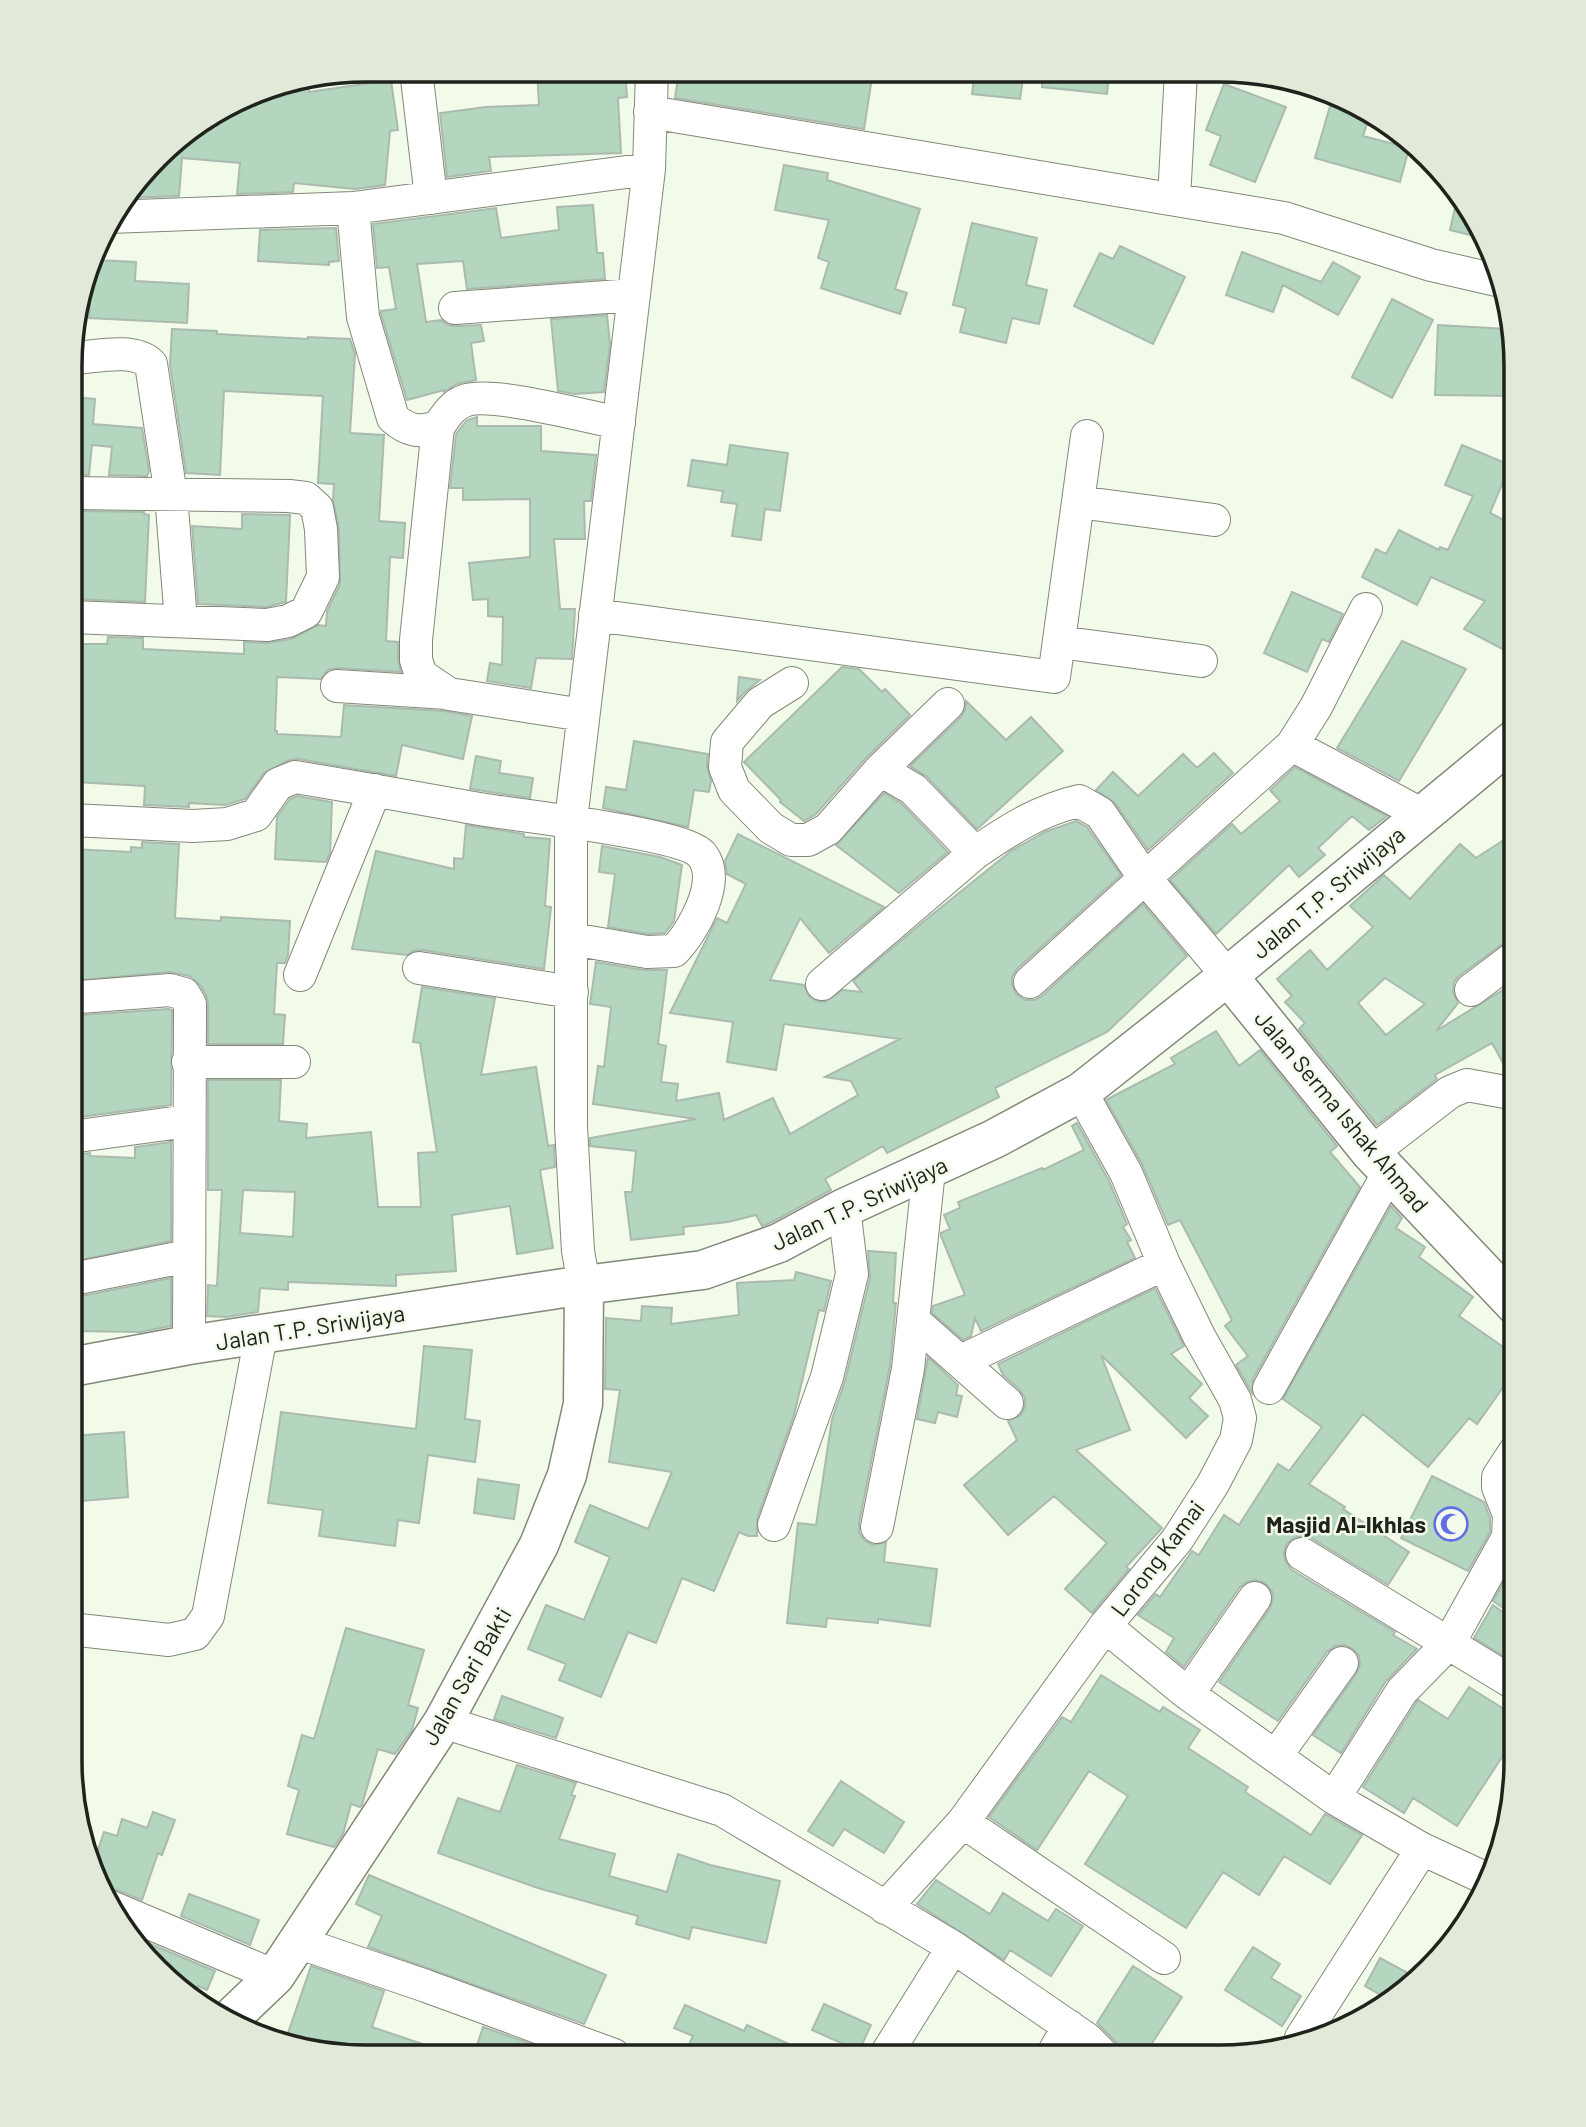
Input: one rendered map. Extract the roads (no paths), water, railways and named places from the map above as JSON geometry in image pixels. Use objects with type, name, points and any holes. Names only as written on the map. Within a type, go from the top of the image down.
[{"type":"main road","name":"Jalan T.P. Sriwijaya","points":[[82,1365],[189,1345],[584,1285],[703,1270],[779,1243],[844,1208],[994,1139],[1081,1092],[1228,976],[1504,748]]},
{"type":"main road","name":"Jalan Serma Ishak Ahmad","points":[[1228,976],[1380,1162],[1504,1293]]},
{"type":"main road","name":"Jalan Sari Bakti","points":[[237,2013],[275,1976],[443,1722],[539,1545],[567,1475],[583,1404],[584,1285]]},
{"type":"street","points":[[417,82],[430,198]]},
{"type":"street","points":[[584,1285],[578,1251],[571,1127],[571,820],[649,169],[651,82]]},
{"type":"street","points":[[1174,198],[1180,82]]},
{"type":"street","points":[[650,112],[1284,218],[1430,265],[1490,279]]},
{"type":"street","points":[[124,217],[353,208],[649,169]]},
{"type":"street","points":[[353,208],[363,317],[393,418],[405,428],[420,431],[438,427]]},
{"type":"street","points":[[456,308],[634,295]]},
{"type":"street","points":[[82,358],[130,355],[143,357],[150,364],[171,495],[181,621]]},
{"type":"street","points":[[449,694],[421,675],[416,660],[438,427],[452,407],[468,399],[516,401],[619,424]]},
{"type":"street","points":[[595,615],[1054,677],[1087,436]]},
{"type":"street","points":[[82,493],[306,498],[317,509],[321,529],[323,577],[306,612],[288,621],[267,625],[82,617]]},
{"type":"street","points":[[1078,502],[1214,520]]},
{"type":"street","points":[[1030,982],[1292,745],[1316,707],[1366,609]]},
{"type":"street","points":[[1059,642],[1201,662]]},
{"type":"street","points":[[792,683],[760,703],[727,742],[725,767],[734,790],[771,828],[791,840],[808,840],[828,829],[880,770],[947,704]]},
{"type":"street","points":[[337,687],[449,694],[583,715]]},
{"type":"street","points":[[1292,745],[1421,814]]},
{"type":"street","points":[[880,770],[913,789],[975,853]]},
{"type":"street","points":[[82,820],[193,826],[227,824],[256,815],[278,784],[295,777],[483,809],[571,820],[692,848],[701,854],[708,867],[707,896],[685,939],[674,951],[647,952],[572,939]]},
{"type":"street","points":[[300,975],[375,790]]},
{"type":"street","points":[[822,984],[975,853],[1025,821],[1055,806],[1079,801],[1100,813],[1144,877],[1228,976]]},
{"type":"street","points":[[1471,990],[1504,965]]},
{"type":"street","points":[[419,968],[572,992]]},
{"type":"street","points":[[82,998],[170,990],[184,994],[190,1004],[189,1345]]},
{"type":"street","points":[[188,1062],[294,1062]]},
{"type":"street","points":[[1269,1388],[1380,1162],[1450,1091],[1467,1085],[1504,1092]]},
{"type":"street","name":"Lorong Kamai","points":[[885,1908],[963,1822],[1105,1626],[1177,1540],[1213,1484],[1236,1440],[1240,1418],[1235,1400],[1199,1336],[1164,1264],[1126,1173],[1081,1092]]},
{"type":"street","points":[[82,1135],[188,1121]]},
{"type":"street","points":[[877,1527],[908,1369],[929,1170]]},
{"type":"street","points":[[774,1525],[827,1377],[852,1274],[844,1208]]},
{"type":"street","points":[[82,1277],[188,1256]]},
{"type":"street","points":[[961,1361],[1164,1264]]},
{"type":"street","points":[[913,1320],[1007,1403]]},
{"type":"street","points":[[82,1630],[169,1640],[195,1634],[208,1616],[261,1335]]},
{"type":"street","points":[[1504,1468],[1498,1477],[1498,1487],[1504,1502]]},
{"type":"street","points":[[1334,1798],[1402,1691],[1448,1643],[1504,1545]]},
{"type":"street","points":[[1302,1554],[1504,1677]]},
{"type":"street","points":[[1188,1694],[1255,1598]]},
{"type":"street","points":[[1105,1626],[1188,1694],[1334,1798],[1422,1849],[1479,1875]]},
{"type":"street","points":[[1276,1756],[1342,1663]]},
{"type":"street","points":[[443,1722],[722,1810],[953,1947],[1093,2045]]},
{"type":"street","points":[[963,1822],[1164,1958]]},
{"type":"street","points":[[1305,2032],[1422,1849]]},
{"type":"street","points":[[127,1914],[275,1976]]},
{"type":"street","points":[[297,1942],[587,2045]]},
{"type":"street","points":[[892,2045],[953,1947]]},
{"type":"street","points":[[1058,2045],[1069,2026]]},
{"type":"place","name":"Masjid Al-Ikhlas","points":[[1451,1524]]}]
